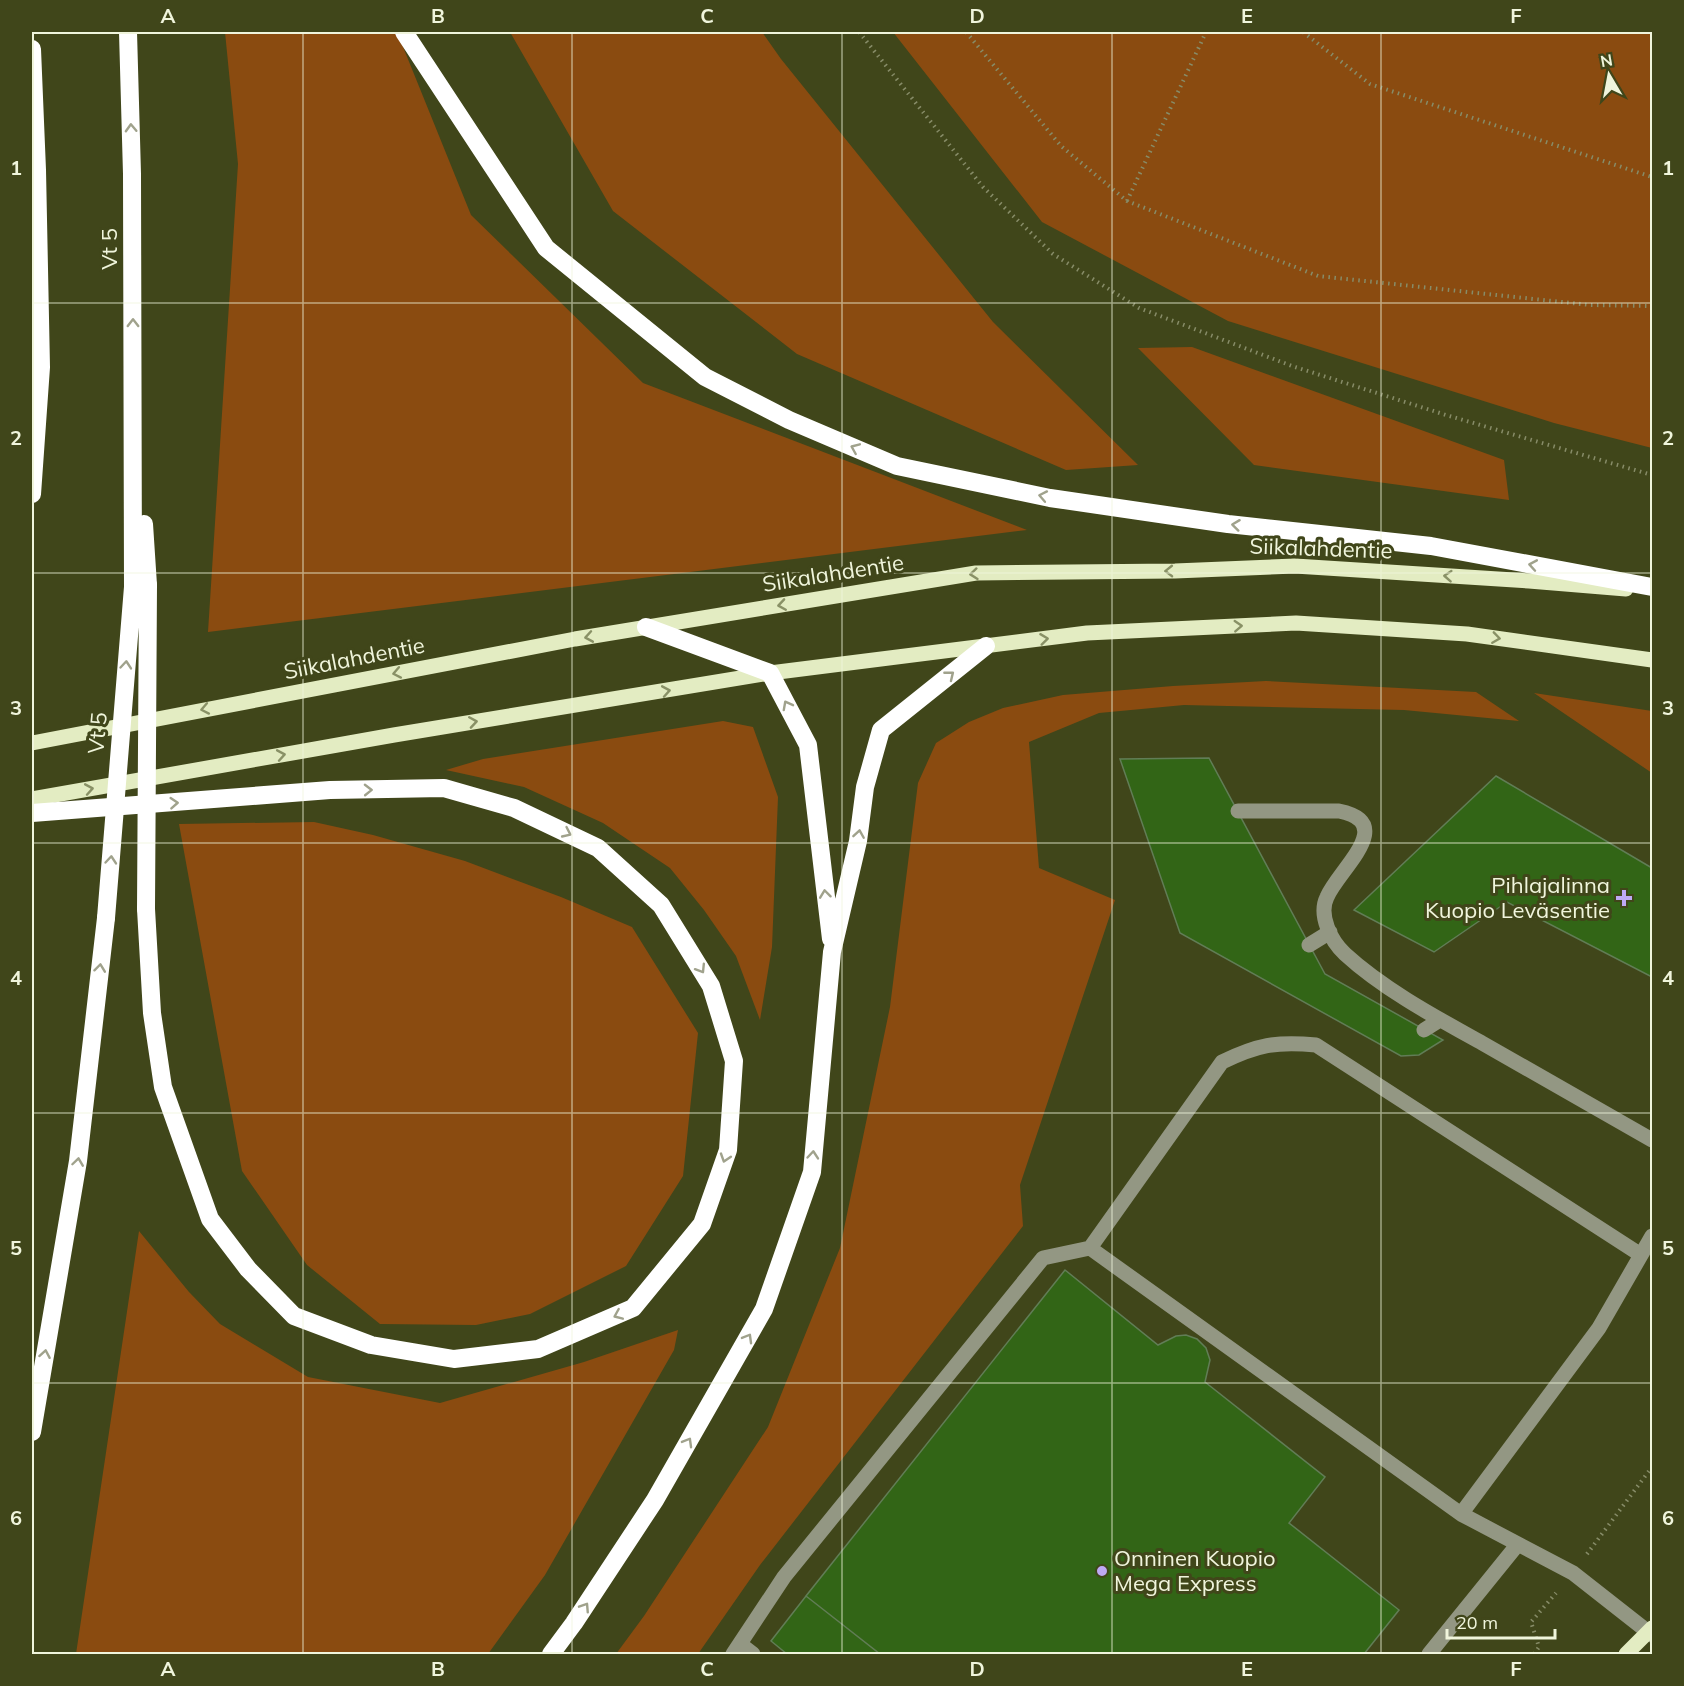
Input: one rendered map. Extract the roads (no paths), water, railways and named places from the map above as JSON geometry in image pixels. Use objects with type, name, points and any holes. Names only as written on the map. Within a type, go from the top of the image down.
[{"type":"highway","name":"Vt 5","points":[[32,1432],[78,1161],[140,586],[133,381],[132,174],[128,32]]},
{"type":"highway","points":[[404,32],[546,248],[705,377],[789,420],[897,466],[1050,498],[1228,524],[1431,546],[1653,587]]},
{"type":"highway","points":[[32,49],[38,170],[41,367],[32,494]]},
{"type":"highway","points":[[32,813],[330,790],[444,788],[514,808],[597,848],[661,905],[711,986],[734,1061],[728,1150],[702,1224],[633,1308],[538,1349],[454,1359],[370,1345],[294,1316],[248,1269],[210,1219],[163,1087],[152,1013],[146,909],[140,586]]},
{"type":"highway","points":[[646,627],[770,673],[808,745],[832,952]]},
{"type":"highway","points":[[550,1654],[574,1623],[655,1500],[764,1309],[812,1172],[832,952],[858,841],[865,787],[881,730],[986,646]]},
{"type":"main road","name":"Siikalahdentie","points":[[32,743],[646,627],[976,573],[1174,571],[1295,566],[1529,581],[1653,592]]},
{"type":"main road","points":[[32,799],[394,735],[770,673],[1087,633],[1296,623],[1467,634],[1653,660]]},
{"type":"main road","points":[[1626,1654],[1651,1631]]},
{"type":"lane","points":[[1238,812],[1339,811],[1353,814],[1362,821],[1365,829],[1364,841],[1326,898],[1324,917],[1338,948],[1359,967],[1440,1020],[1653,1140]]},
{"type":"lane","points":[[1309,945],[1330,932]]},
{"type":"lane","points":[[1424,1030],[1440,1020]]},
{"type":"lane","points":[[753,1654],[736,1649],[784,1577],[1043,1258],[1090,1248],[1222,1062],[1249,1049],[1287,1042],[1316,1045],[1641,1255]]},
{"type":"lane","points":[[1461,1514],[1599,1328],[1653,1236]]},
{"type":"lane","points":[[1090,1248],[1461,1514],[1573,1573],[1651,1631]]},
{"type":"lane","points":[[1429,1654],[1518,1544]]},
{"type":"place","name":"Pihlajalinna Kuopio Leväsentie","points":[[1624,898]]},
{"type":"place","name":"Onninen Kuopio Mega Express","points":[[1102,1571]]}]
